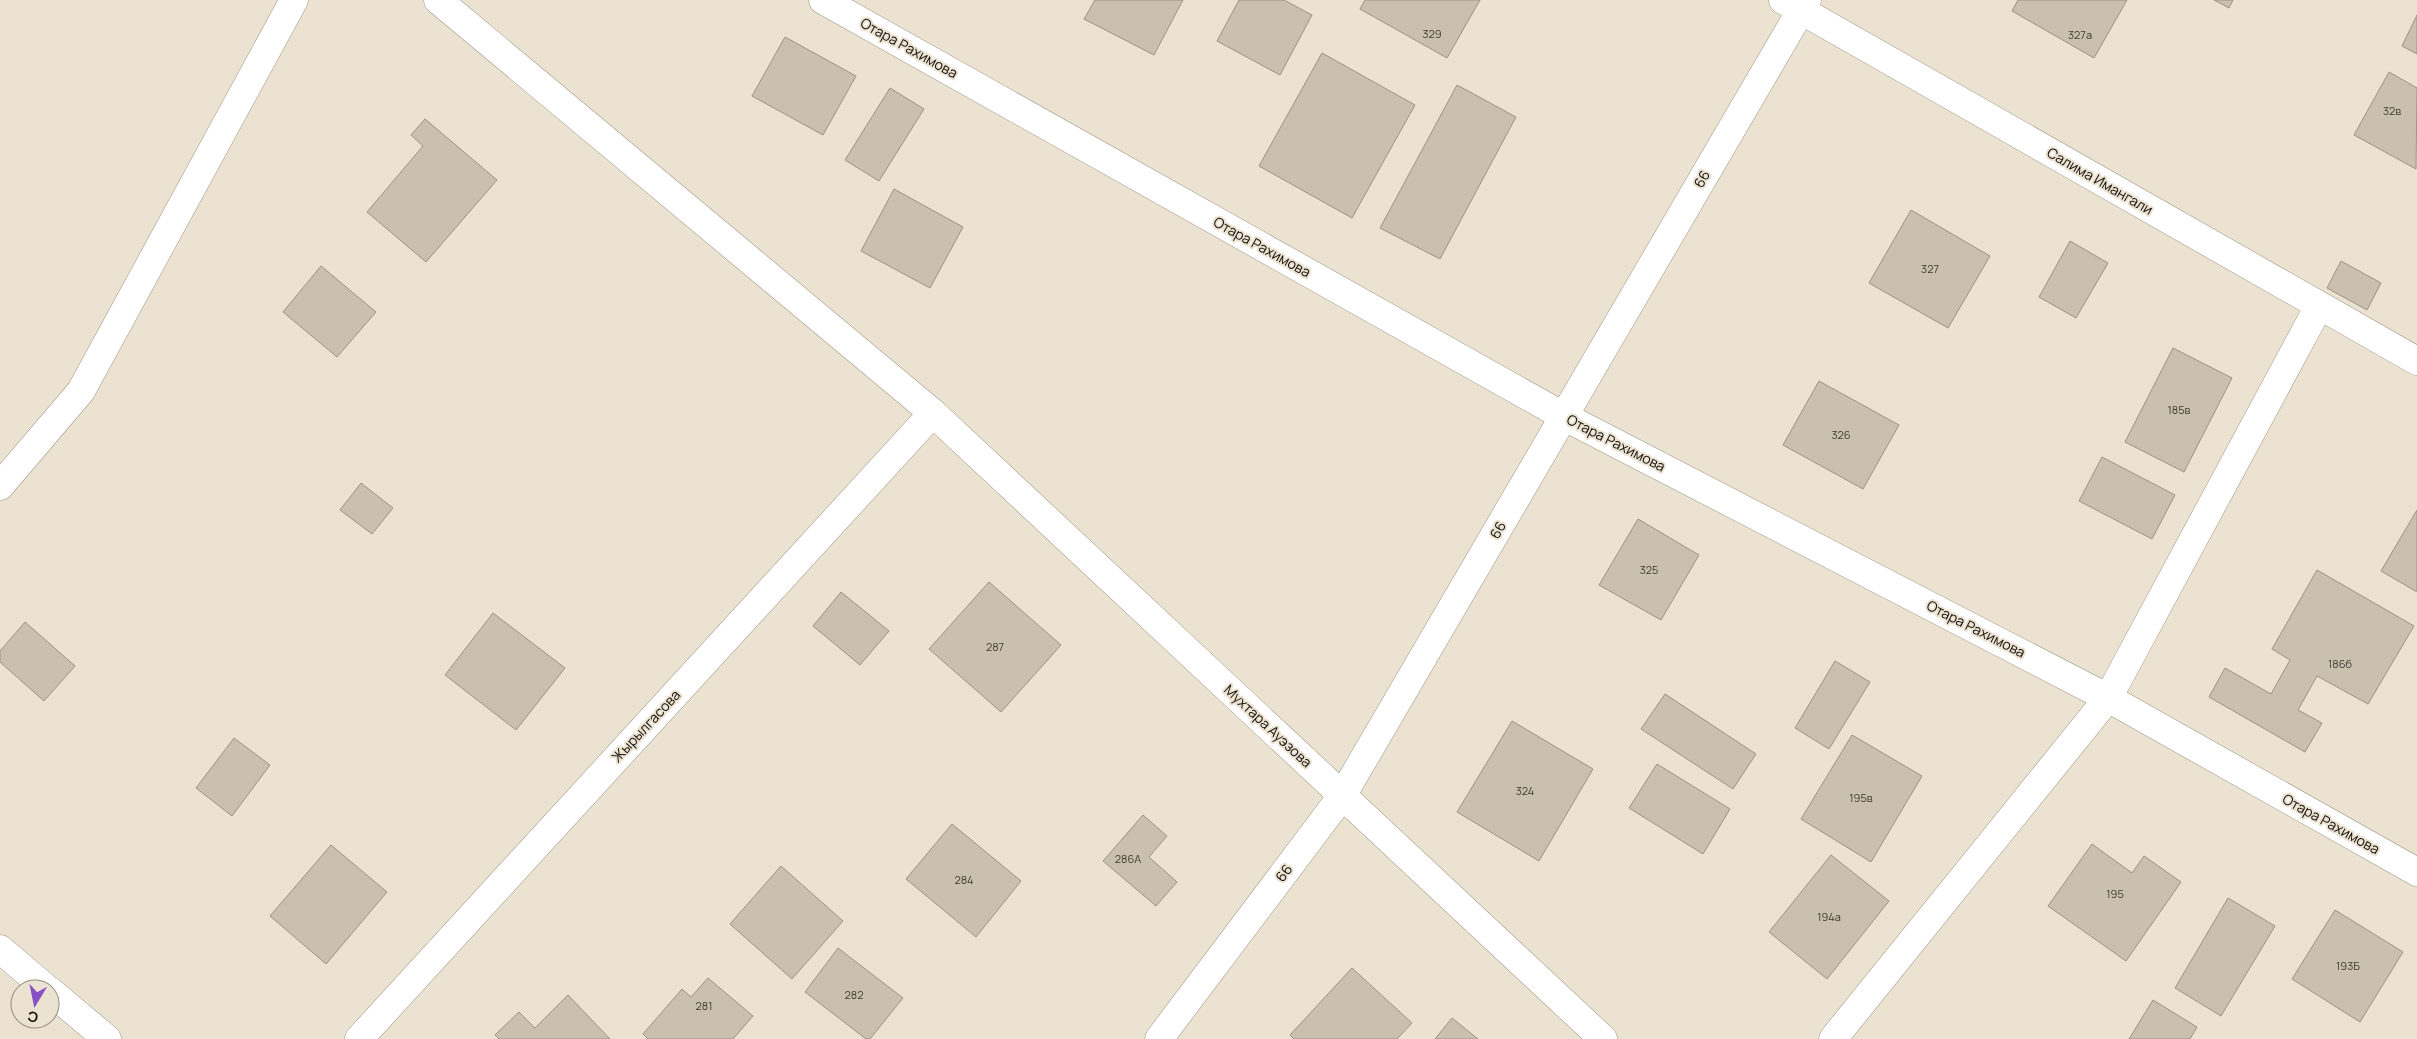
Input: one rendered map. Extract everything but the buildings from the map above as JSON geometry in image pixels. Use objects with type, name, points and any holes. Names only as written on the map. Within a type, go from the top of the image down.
[{"type":"street","points":[[0,486],[81,391],[294,0]]},
{"type":"street","name":"Мухтара Ауэзова","points":[[438,0],[933,413],[1603,1039]]},
{"type":"street","name":"Отара Рахимова","points":[[823,0],[1564,417],[2108,698],[2417,872]]},
{"type":"street","name":"66","points":[[1159,1039],[1342,796],[1564,417],[1797,3]]},
{"type":"street","name":"Салима Имангали","points":[[1797,3],[2417,361]]},
{"type":"street","points":[[1834,1039],[2108,698],[2319,306]]},
{"type":"street","name":"Жырылгасова","points":[[359,1039],[933,413]]},
{"type":"street","points":[[0,949],[36,979]]},
{"type":"street","points":[[60,999],[107,1039]]}]
